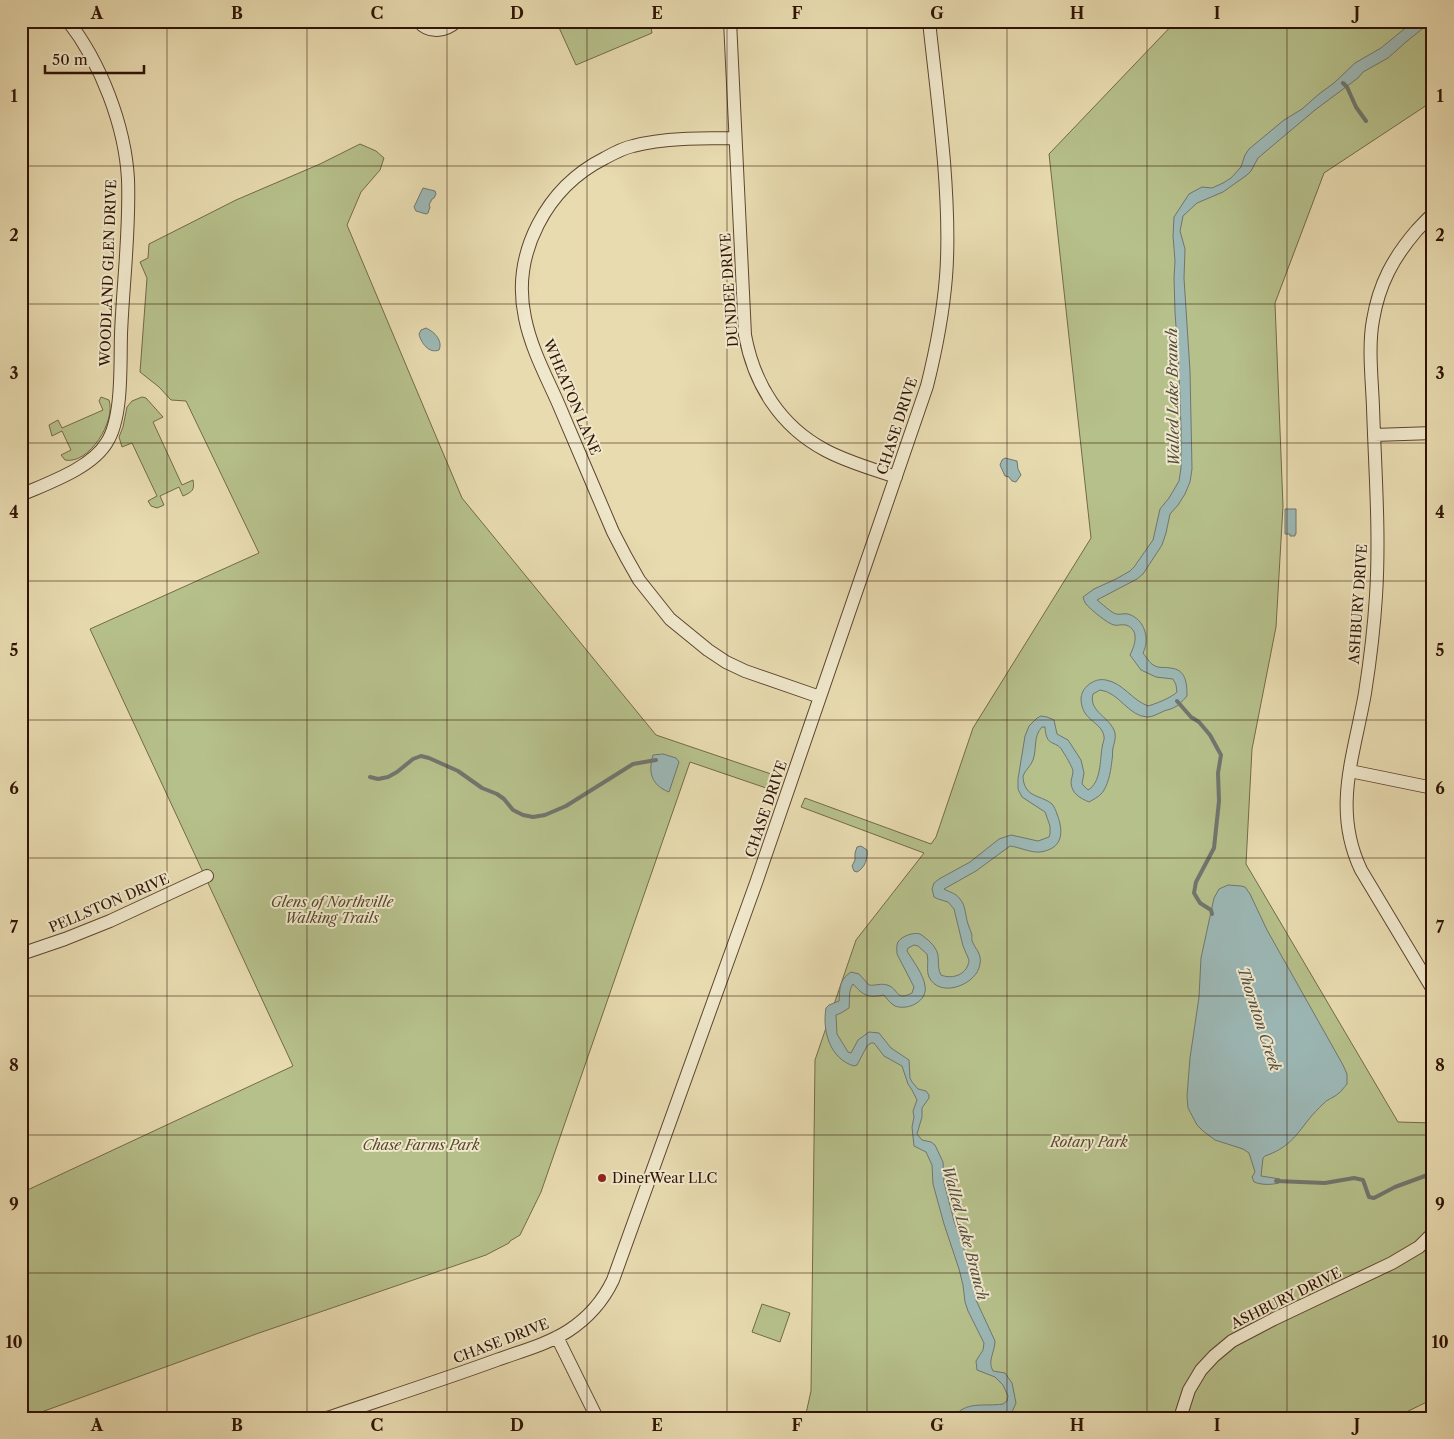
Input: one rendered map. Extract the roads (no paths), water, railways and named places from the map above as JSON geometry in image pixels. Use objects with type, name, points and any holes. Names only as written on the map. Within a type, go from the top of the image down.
[{"type":"street","name":"WOODLAND GLEN DRIVE","points":[[25,494],[79,468],[102,450],[111,435],[118,411],[128,230],[127,170],[119,128],[106,87],[85,46],[68,21]]},
{"type":"street","points":[[418,21],[425,28],[438,31],[452,26],[457,21]]},
{"type":"street","name":"DUNDEE DRIVE","points":[[730,21],[745,335],[750,360],[762,388],[773,406],[798,432],[812,443],[836,456],[896,477]]},
{"type":"street","name":"CHASE DRIVE","points":[[327,1418],[463,1372],[557,1337],[580,1322],[592,1311],[606,1295],[616,1274],[752,892],[932,368],[942,314],[946,275],[947,203],[930,21]]},
{"type":"street","name":"WHEATON LANE","points":[[735,138],[649,142],[631,146],[614,153],[582,171],[556,197],[546,211],[532,238],[527,253],[522,301],[535,350],[626,558],[646,588],[670,619],[726,662],[745,671],[820,697]]},
{"type":"street","name":"ASHBURY DRIVE","points":[[1433,214],[1407,242],[1393,262],[1381,287],[1372,322],[1371,352],[1378,525],[1376,597],[1365,693],[1347,789],[1346,810],[1349,836],[1364,876],[1433,990]]},
{"type":"street","points":[[1374,435],[1433,433]]},
{"type":"street","points":[[1350,771],[1433,788]]},
{"type":"street","name":"PELLSTON DRIVE","points":[[21,954],[110,921],[207,876]]},
{"type":"street","name":"ASHBURY DRIVE","points":[[1180,1418],[1190,1390],[1201,1370],[1232,1341],[1274,1318],[1392,1264],[1418,1247],[1433,1233]]},
{"type":"street","points":[[557,1337],[597,1418]]},
{"type":"water","points":[[1414,21],[1432,21],[1388,58],[1363,72],[1358,78],[1315,110],[1258,158],[1247,175],[1223,192],[1197,203],[1183,216],[1180,231],[1185,249],[1184,278],[1190,371],[1192,469],[1190,482],[1185,494],[1170,514],[1162,545],[1143,574],[1097,600],[1114,613],[1128,614],[1138,620],[1146,636],[1143,653],[1149,662],[1155,666],[1179,671],[1186,682],[1187,696],[1175,707],[1147,717],[1134,713],[1107,692],[1100,690],[1093,694],[1092,700],[1094,705],[1113,727],[1115,737],[1107,783],[1101,794],[1089,802],[1073,790],[1071,783],[1073,771],[1071,766],[1060,747],[1049,741],[1045,727],[1042,727],[1037,734],[1033,760],[1023,779],[1028,791],[1049,802],[1054,807],[1061,827],[1060,839],[1053,847],[1040,852],[1010,846],[976,871],[944,889],[957,895],[963,905],[972,941],[980,958],[976,974],[970,980],[956,987],[940,987],[929,977],[927,954],[914,945],[908,948],[907,951],[923,977],[925,986],[923,996],[916,1004],[906,1007],[895,1006],[884,995],[867,995],[853,984],[849,1008],[836,1015],[837,1034],[848,1052],[851,1053],[858,1040],[869,1032],[879,1033],[891,1048],[909,1060],[912,1082],[918,1089],[926,1091],[929,1095],[922,1108],[922,1117],[917,1134],[922,1140],[935,1145],[943,1162],[944,1182],[954,1221],[970,1266],[976,1300],[995,1341],[991,1367],[993,1371],[1005,1373],[1012,1383],[1016,1403],[1012,1412],[1004,1415],[990,1412],[969,1413],[960,1418],[953,1418],[958,1412],[970,1406],[1003,1404],[1007,1401],[1008,1396],[1003,1385],[995,1377],[977,1370],[976,1361],[983,1350],[984,1343],[965,1302],[959,1269],[933,1184],[932,1165],[926,1152],[914,1146],[913,1111],[917,1100],[908,1084],[902,1066],[884,1056],[874,1043],[867,1046],[857,1065],[854,1066],[839,1057],[834,1051],[827,1035],[825,1026],[826,1008],[839,1001],[842,981],[851,972],[859,974],[869,985],[887,985],[903,996],[912,993],[914,987],[897,954],[897,944],[905,936],[911,934],[920,934],[934,946],[938,954],[941,975],[955,976],[966,969],[969,960],[963,946],[954,909],[948,902],[934,897],[932,889],[934,883],[939,879],[970,862],[999,839],[1011,835],[1038,841],[1049,837],[1050,826],[1045,812],[1022,797],[1018,789],[1025,736],[1029,726],[1037,718],[1041,716],[1054,720],[1057,734],[1068,740],[1081,760],[1084,773],[1082,784],[1088,790],[1098,777],[1104,738],[1099,727],[1084,712],[1081,696],[1085,688],[1098,680],[1112,682],[1148,706],[1167,699],[1177,692],[1173,679],[1156,677],[1141,670],[1130,655],[1135,638],[1133,630],[1126,625],[1114,625],[1108,622],[1088,606],[1083,597],[1134,567],[1153,540],[1160,509],[1179,481],[1181,468],[1181,428],[1175,312],[1174,217],[1189,194],[1202,187],[1212,188],[1231,178],[1241,167],[1249,149],[1284,120],[1302,109],[1355,63],[1381,48]]},
{"type":"water","points":[[423,188],[435,191],[436,194],[426,214],[416,211],[414,207]]},
{"type":"water","points":[[426,328],[437,337],[440,343],[439,350],[429,349],[422,341],[419,334],[421,330]]},
{"type":"water","points":[[1005,458],[1017,461],[1021,475],[1016,482],[1005,476],[1000,465]]},
{"type":"water","points":[[1285,509],[1296,509],[1295,536],[1285,534]]},
{"type":"water","points":[[663,754],[676,758],[679,762],[669,792],[658,786],[651,772],[653,755]]},
{"type":"water","points":[[861,846],[867,850],[867,856],[864,865],[857,872],[854,871],[852,866],[857,847]]},
{"type":"water","points":[[1228,885],[1245,887],[1250,894],[1267,930],[1347,1074],[1347,1084],[1341,1091],[1325,1102],[1285,1146],[1263,1158],[1261,1176],[1280,1179],[1279,1183],[1276,1184],[1254,1182],[1252,1177],[1255,1172],[1249,1153],[1243,1149],[1215,1140],[1197,1125],[1188,1108],[1190,1058],[1199,997],[1201,958],[1214,898],[1219,889]]},
{"type":"waterway","points":[[1343,83],[1366,121]]},
{"type":"waterway","name":"Thornton Creek","points":[[1177,701],[1210,735],[1221,755],[1218,773],[1219,801],[1214,848],[1196,882],[1194,893],[1200,903],[1211,910],[1212,914]]},
{"type":"waterway","points":[[370,777],[378,779],[388,777],[413,759],[421,756],[458,771],[482,788],[497,794],[513,810],[533,817],[545,815],[566,806],[633,764],[656,760]]},
{"type":"waterway","name":"Thornton Creek","points":[[1276,1181],[1325,1183],[1354,1178],[1363,1180],[1369,1197],[1374,1198],[1395,1187],[1433,1173]]},
{"type":"place","name":"DinerWear LLC","points":[[602,1178]]},
{"type":"water label","name":"Walled Lake Branch","points":[[1173,397]]},
{"type":"water label","name":"Walled Lake Branch","points":[[965,1233]]},
{"type":"park label","name":"Glens of Northville Walking Trails","points":[[332,910]]},
{"type":"park label","name":"Rotary Park","points":[[1089,1142]]},
{"type":"park label","name":"Chase Farms Park","points":[[421,1145]]}]
